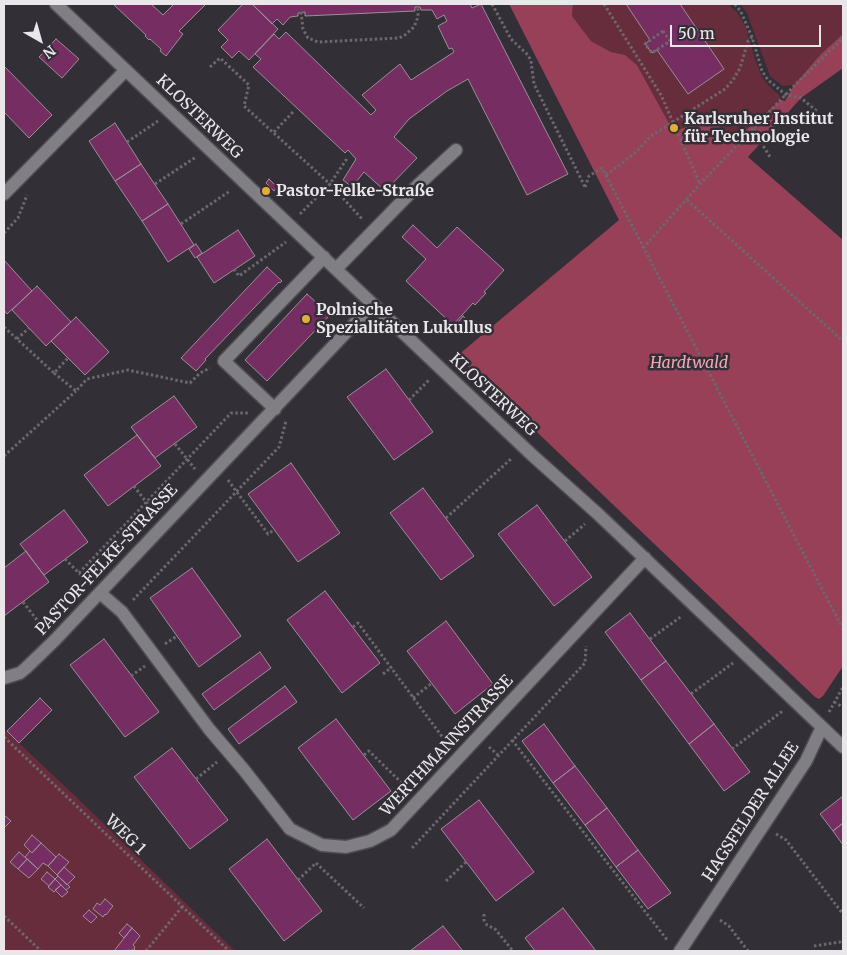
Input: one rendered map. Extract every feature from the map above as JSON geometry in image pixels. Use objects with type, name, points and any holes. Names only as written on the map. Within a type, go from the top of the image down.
[{"type":"street","name":"KLOSTERWEG","points":[[56,4],[524,447],[645,558],[843,747]]},
{"type":"street","points":[[4,194],[126,70]]},
{"type":"street","points":[[336,268],[456,150]]},
{"type":"street","points":[[270,405],[224,361],[324,258]]},
{"type":"street","name":"PASTOR-FELKE-STRASSE","points":[[4,678],[26,668],[54,642],[218,467],[270,405],[373,304]]},
{"type":"street","name":"WERTHMANNSTRASSE","points":[[100,593],[122,612],[228,752],[290,829],[322,846],[346,847],[370,841],[391,830],[645,558]]},
{"type":"street","name":"HAGSFELDER ALLEE","points":[[675,948],[706,912],[806,761],[822,727]]},
{"type":"path","points":[[492,4],[511,39],[528,55],[531,61],[534,84],[585,187],[589,176],[595,172],[602,168],[606,175],[843,629]]},
{"type":"path","points":[[604,4],[661,95],[700,184]]},
{"type":"path","points":[[735,4],[741,12],[752,38],[762,71],[774,86],[786,95],[802,98],[818,112]]},
{"type":"path","points":[[301,12],[303,29],[308,38],[318,42],[327,42],[399,38],[414,27],[418,18],[418,7]]},
{"type":"path","points":[[663,31],[670,41],[657,50],[652,53],[645,44],[663,31]]},
{"type":"path","points":[[606,175],[634,154],[651,136],[725,88],[733,80],[740,68],[748,41],[752,38]]},
{"type":"path","points":[[643,248],[700,184],[843,38]]},
{"type":"path","points":[[210,67],[220,58],[248,85],[244,106],[330,184],[373,231]]},
{"type":"path","points":[[274,132],[294,111]]},
{"type":"path","points":[[127,142],[171,113]]},
{"type":"path","points":[[753,129],[770,157]]},
{"type":"path","points":[[155,184],[209,149]]},
{"type":"path","points":[[234,270],[239,276],[294,229],[330,184],[348,157]]},
{"type":"path","points":[[181,224],[244,182]]},
{"type":"path","points":[[687,200],[843,341]]},
{"type":"path","points":[[4,328],[76,391]]},
{"type":"path","points":[[17,340],[29,328]]},
{"type":"path","points":[[54,373],[68,358]]},
{"type":"path","points":[[4,456],[88,379],[128,370],[190,382],[200,373],[224,361]]},
{"type":"path","points":[[409,400],[441,368]]},
{"type":"path","points":[[79,573],[231,413],[252,413],[270,405],[287,419],[279,447],[122,612]]},
{"type":"path","points":[[175,444],[205,481]]},
{"type":"path","points":[[446,518],[524,447]]},
{"type":"path","points":[[218,467],[268,534],[274,530]]},
{"type":"path","points":[[134,486],[163,525]]},
{"type":"path","points":[[565,541],[598,514]]},
{"type":"path","points":[[65,560],[100,593]]},
{"type":"path","points":[[23,602],[54,642]]},
{"type":"path","points":[[650,639],[695,606]]},
{"type":"path","points":[[353,627],[358,622],[459,759]]},
{"type":"path","points":[[412,848],[585,663],[585,647],[588,638],[578,630]]},
{"type":"path","points":[[691,694],[745,654]]},
{"type":"path","points":[[383,674],[392,667]]},
{"type":"path","points":[[413,698],[432,683]]},
{"type":"path","points":[[822,727],[843,687]]},
{"type":"path","points":[[732,749],[795,702]]},
{"type":"path","points":[[834,702],[842,706]]},
{"type":"path","name":"WEG 1","points":[[4,737],[229,951]]},
{"type":"path","points":[[512,740],[675,948]]},
{"type":"path","points":[[364,755],[369,751],[420,801]]},
{"type":"path","points":[[196,779],[228,752]]},
{"type":"path","points":[[533,767],[538,763]]},
{"type":"path","points":[[567,810],[571,807]]},
{"type":"path","points":[[763,826],[786,840],[843,914]]},
{"type":"path","points":[[298,880],[316,863],[322,846]]},
{"type":"path","points":[[599,852],[603,849]]},
{"type":"path","points":[[446,881],[466,862]]},
{"type":"path","points":[[316,863],[364,908]]},
{"type":"path","points":[[146,951],[182,907]]},
{"type":"path","points":[[706,912],[729,926],[748,951]]},
{"type":"path","points":[[484,914],[484,920],[487,925],[495,929],[513,951]]},
{"type":"path","points":[[4,916],[42,951]]},
{"type":"path","points":[[814,946],[843,940]]},
{"type":"shaded area","points":[[573,4],[626,4],[650,40],[646,44],[652,53],[657,50],[688,94],[724,69],[680,4],[728,4],[737,12],[746,27],[762,77],[779,95],[781,100],[734,140],[717,124],[700,122],[679,129],[671,127],[637,65],[625,55],[611,52],[591,41],[572,16]]},
{"type":"shaded area","points":[[740,4],[843,4],[843,34],[820,55],[794,85],[783,86],[770,76],[747,13]]},
{"type":"shaded area","points":[[4,729],[72,793],[235,951],[4,951]]},
{"type":"green space","name":"Hardtwald","points":[[509,4],[573,4],[572,16],[591,41],[611,52],[625,55],[637,65],[671,127],[680,129],[709,120],[727,132],[734,140],[781,100],[785,101],[794,85],[820,55],[843,34],[843,68],[801,98],[748,157],[843,240],[843,666],[819,699],[457,356],[619,220]]},
{"type":"building","points":[[113,4],[151,4],[163,15],[174,4],[206,4],[179,31],[183,34],[166,56]]},
{"type":"building","points":[[243,4],[252,4],[278,29],[249,60],[239,51],[232,58],[221,47],[228,40],[218,30]]},
{"type":"building","points":[[252,4],[470,4],[472,8],[481,4],[568,174],[527,195],[468,79],[447,91],[409,119],[394,137],[417,158],[385,191],[364,172],[352,187],[343,180],[356,159],[348,150],[345,153],[253,67],[261,59],[255,54],[274,34],[279,39],[286,32],[371,115],[376,110],[362,95],[400,64],[411,80],[454,52],[452,48],[449,49],[438,26],[447,21],[444,15],[437,19],[432,10],[421,10],[420,7],[415,7],[415,11],[305,16],[305,12],[298,13],[298,16],[290,17],[283,25],[277,19],[272,24]]},
{"type":"building","points":[[626,4],[680,4],[724,69],[688,94],[657,50],[652,53],[645,44],[650,40]]},
{"type":"building","points":[[56,39],[79,59],[62,78],[39,57]]},
{"type":"building","points":[[4,66],[52,115],[29,138],[4,112]]},
{"type":"building","points":[[115,123],[141,164],[115,181],[89,141]]},
{"type":"building","points":[[141,164],[168,204],[142,221],[115,181]]},
{"type":"building","points":[[269,179],[277,187],[274,191],[266,183]]},
{"type":"building","points":[[168,204],[194,245],[168,262],[142,221]]},
{"type":"building","points":[[413,225],[437,248],[457,227],[504,270],[475,305],[473,303],[453,325],[406,281],[426,259],[402,237]]},
{"type":"building","points":[[238,230],[255,256],[214,283],[197,257]]},
{"type":"building","points":[[196,244],[202,253],[195,258],[189,249]]},
{"type":"building","points":[[4,260],[32,291],[7,314],[4,310]]},
{"type":"building","points":[[267,267],[282,281],[205,359],[196,371],[181,358]]},
{"type":"building","points":[[37,286],[71,322],[46,346],[12,310]]},
{"type":"building","points":[[307,294],[330,315],[267,381],[245,360]]},
{"type":"building","points":[[463,316],[467,320],[461,325],[458,322]]},
{"type":"building","points":[[76,317],[109,352],[85,375],[51,341]]},
{"type":"building","points":[[386,369],[433,432],[394,460],[347,397]]},
{"type":"building","points":[[174,396],[197,427],[155,458],[131,427]]},
{"type":"building","points":[[137,435],[161,466],[108,506],[84,475]]},
{"type":"building","points":[[291,463],[340,533],[298,562],[248,494]]},
{"type":"building","points":[[423,488],[474,556],[441,580],[390,513]]},
{"type":"building","points":[[537,505],[592,577],[554,606],[498,534]]},
{"type":"building","points":[[64,510],[88,542],[44,575],[20,544]]},
{"type":"building","points":[[26,551],[49,582],[4,616],[4,568]]},
{"type":"building","points":[[192,568],[241,636],[199,667],[150,598]]},
{"type":"building","points":[[325,591],[380,663],[342,693],[287,620]]},
{"type":"building","points":[[630,613],[666,661],[641,680],[605,632]]},
{"type":"building","points":[[446,621],[493,684],[455,714],[407,651]]},
{"type":"building","points":[[104,639],[159,712],[125,737],[70,665]]},
{"type":"building","points":[[260,652],[271,668],[214,710],[202,694]]},
{"type":"building","points":[[666,661],[714,724],[689,744],[641,680]]},
{"type":"building","points":[[285,686],[297,702],[239,744],[228,729]]},
{"type":"building","points":[[40,698],[52,710],[19,743],[7,731]]},
{"type":"building","points":[[336,719],[391,791],[353,820],[298,748]]},
{"type":"building","points":[[544,724],[575,766],[553,783],[522,741]]},
{"type":"building","points":[[714,724],[750,772],[724,791],[689,744]]},
{"type":"building","points":[[172,748],[228,820],[190,849],[134,777]]},
{"type":"building","points":[[575,766],[607,808],[585,825],[553,783]]},
{"type":"building","points":[[843,796],[843,823],[833,831],[820,814]]},
{"type":"building","points":[[479,800],[534,872],[496,901],[441,829]]},
{"type":"building","points":[[607,808],[638,850],[616,867],[585,825]]},
{"type":"building","points":[[4,815],[11,821],[5,827],[4,826]]},
{"type":"building","points":[[843,823],[843,845],[833,831]]},
{"type":"building","points":[[32,835],[41,843],[32,853],[24,845]]},
{"type":"building","points":[[267,839],[322,911],[284,941],[229,869]]},
{"type":"building","points":[[41,843],[56,857],[48,866],[43,863],[38,869],[25,857],[30,851],[32,853]]},
{"type":"building","points":[[638,850],[671,893],[648,909],[616,867]]},
{"type":"building","points":[[19,852],[27,859],[18,869],[10,862]]},
{"type":"building","points":[[59,854],[69,862],[57,875],[48,866]]},
{"type":"building","points":[[27,859],[38,869],[29,878],[18,869]]},
{"type":"building","points":[[64,867],[75,877],[67,885],[57,875]]},
{"type":"building","points":[[47,872],[55,879],[49,886],[41,879]]},
{"type":"building","points":[[58,876],[70,887],[66,890],[55,879]]},
{"type":"building","points":[[55,879],[61,885],[54,892],[48,887]]},
{"type":"building","points":[[61,885],[68,892],[62,897],[55,890]]},
{"type":"building","points":[[105,899],[113,906],[103,917],[93,909],[97,903],[100,905]]},
{"type":"building","points":[[563,908],[596,951],[535,951],[525,938]]},
{"type":"building","points":[[89,910],[97,917],[91,923],[83,916]]},
{"type":"building","points":[[127,924],[132,928],[124,938],[119,933]]},
{"type":"building","points":[[443,926],[463,951],[410,951]]},
{"type":"building","points":[[132,928],[140,936],[133,945],[135,950],[114,951]]},
{"type":"place","name":"Karlsruher Institut für Technologie","points":[[674,128]]},
{"type":"place","name":"Pastor-Felke-Straße","points":[[266,191]]},
{"type":"place","name":"Polnische Spezialitäten Lukullus","points":[[306,319]]}]
